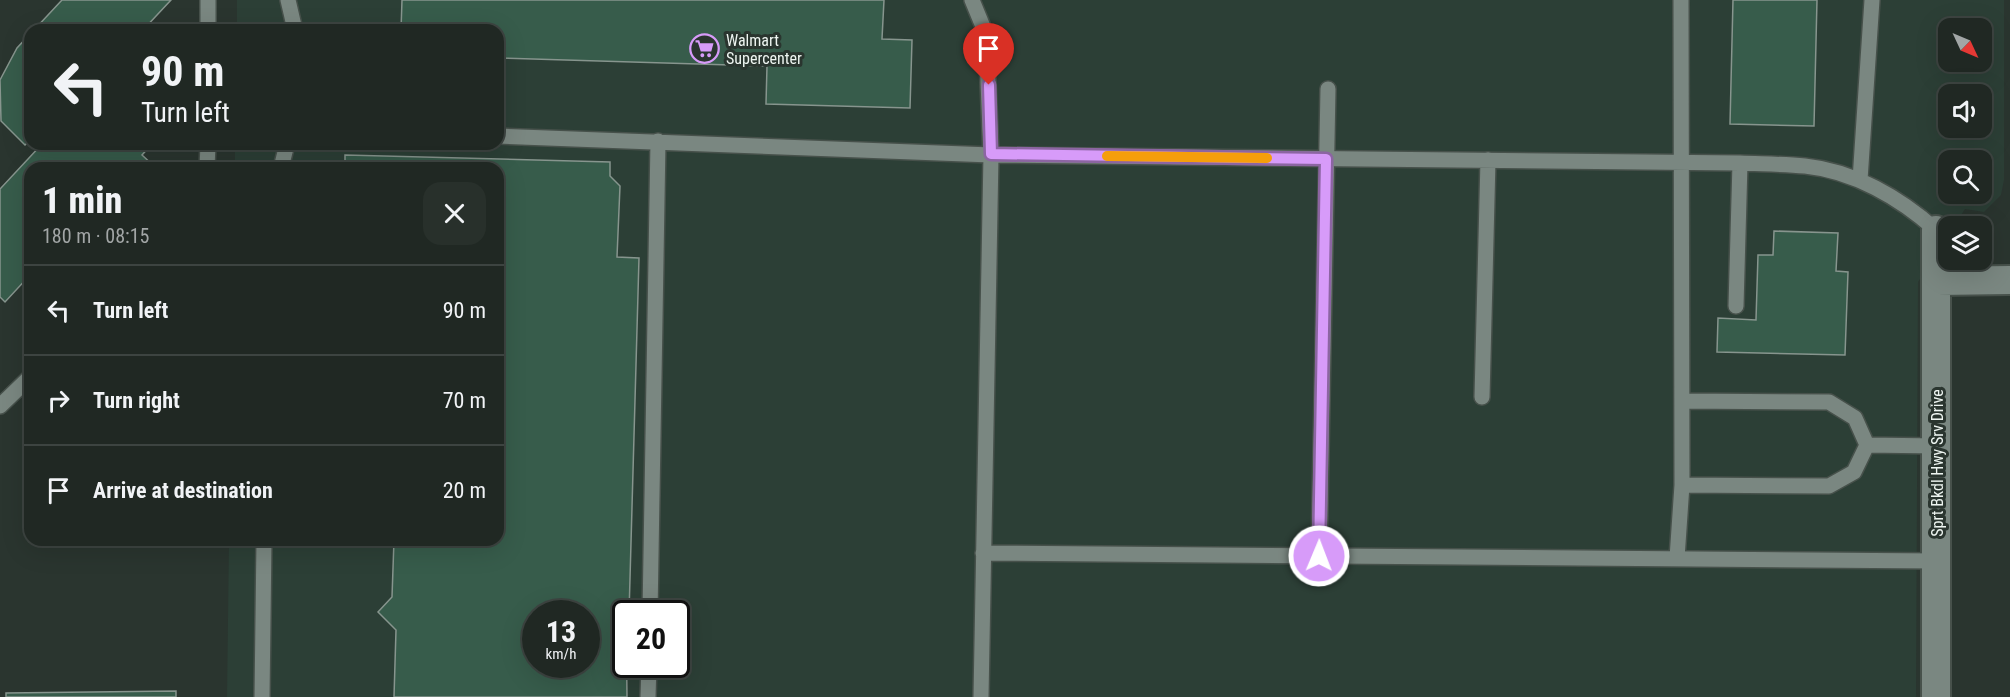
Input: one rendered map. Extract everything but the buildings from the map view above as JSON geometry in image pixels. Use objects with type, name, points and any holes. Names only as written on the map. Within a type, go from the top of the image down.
[{"type":"street","name":"Sprt Bkdl Hwy Srv Drive","points":[[1936,230],[1938,446],[1936,697]]},
{"type":"street","points":[[1936,281],[2010,280]]},
{"type":"lane","points":[[208,0],[208,24]]},
{"type":"lane","points":[[288,0],[294,24]]},
{"type":"lane","points":[[972,0],[986,34],[991,154],[981,697]]},
{"type":"lane","points":[[1677,558],[1682,485],[1681,0]]},
{"type":"lane","points":[[1860,180],[1872,0]]},
{"type":"lane","points":[[1319,556],[1328,89]]},
{"type":"lane","points":[[504,136],[991,154],[1681,162],[1807,166],[1860,180],[1911,208],[1936,230]]},
{"type":"lane","points":[[650,600],[658,141]]},
{"type":"lane","points":[[1482,397],[1488,160]]},
{"type":"lane","points":[[1736,306],[1740,163]]},
{"type":"lane","points":[[0,406],[24,383]]},
{"type":"lane","points":[[1682,401],[1829,402],[1855,418],[1867,445],[1854,472],[1829,486],[1682,485]]},
{"type":"lane","points":[[1867,445],[1938,446]]},
{"type":"lane","points":[[262,697],[264,546]]},
{"type":"lane","points":[[983,553],[1937,561]]},
{"type":"lane","points":[[648,697],[649,678]]},
{"type":"shaded area","points":[[237,0],[2004,0],[2004,180],[2001,195],[1992,204],[1984,212],[1965,209],[1960,216],[1938,216],[1938,251],[1918,282],[1916,697],[227,697],[229,546],[504,546],[504,162],[235,162],[235,150],[504,150],[504,24],[237,24]]},
{"type":"slow traffic","points":[[1107,156],[1267,158]]},
{"type":"place","name":"Walmart Supercenter","points":[[705,49]]},
{"type":"route","points":[[989,85],[991,154],[1326,159],[1319,556]]}]
